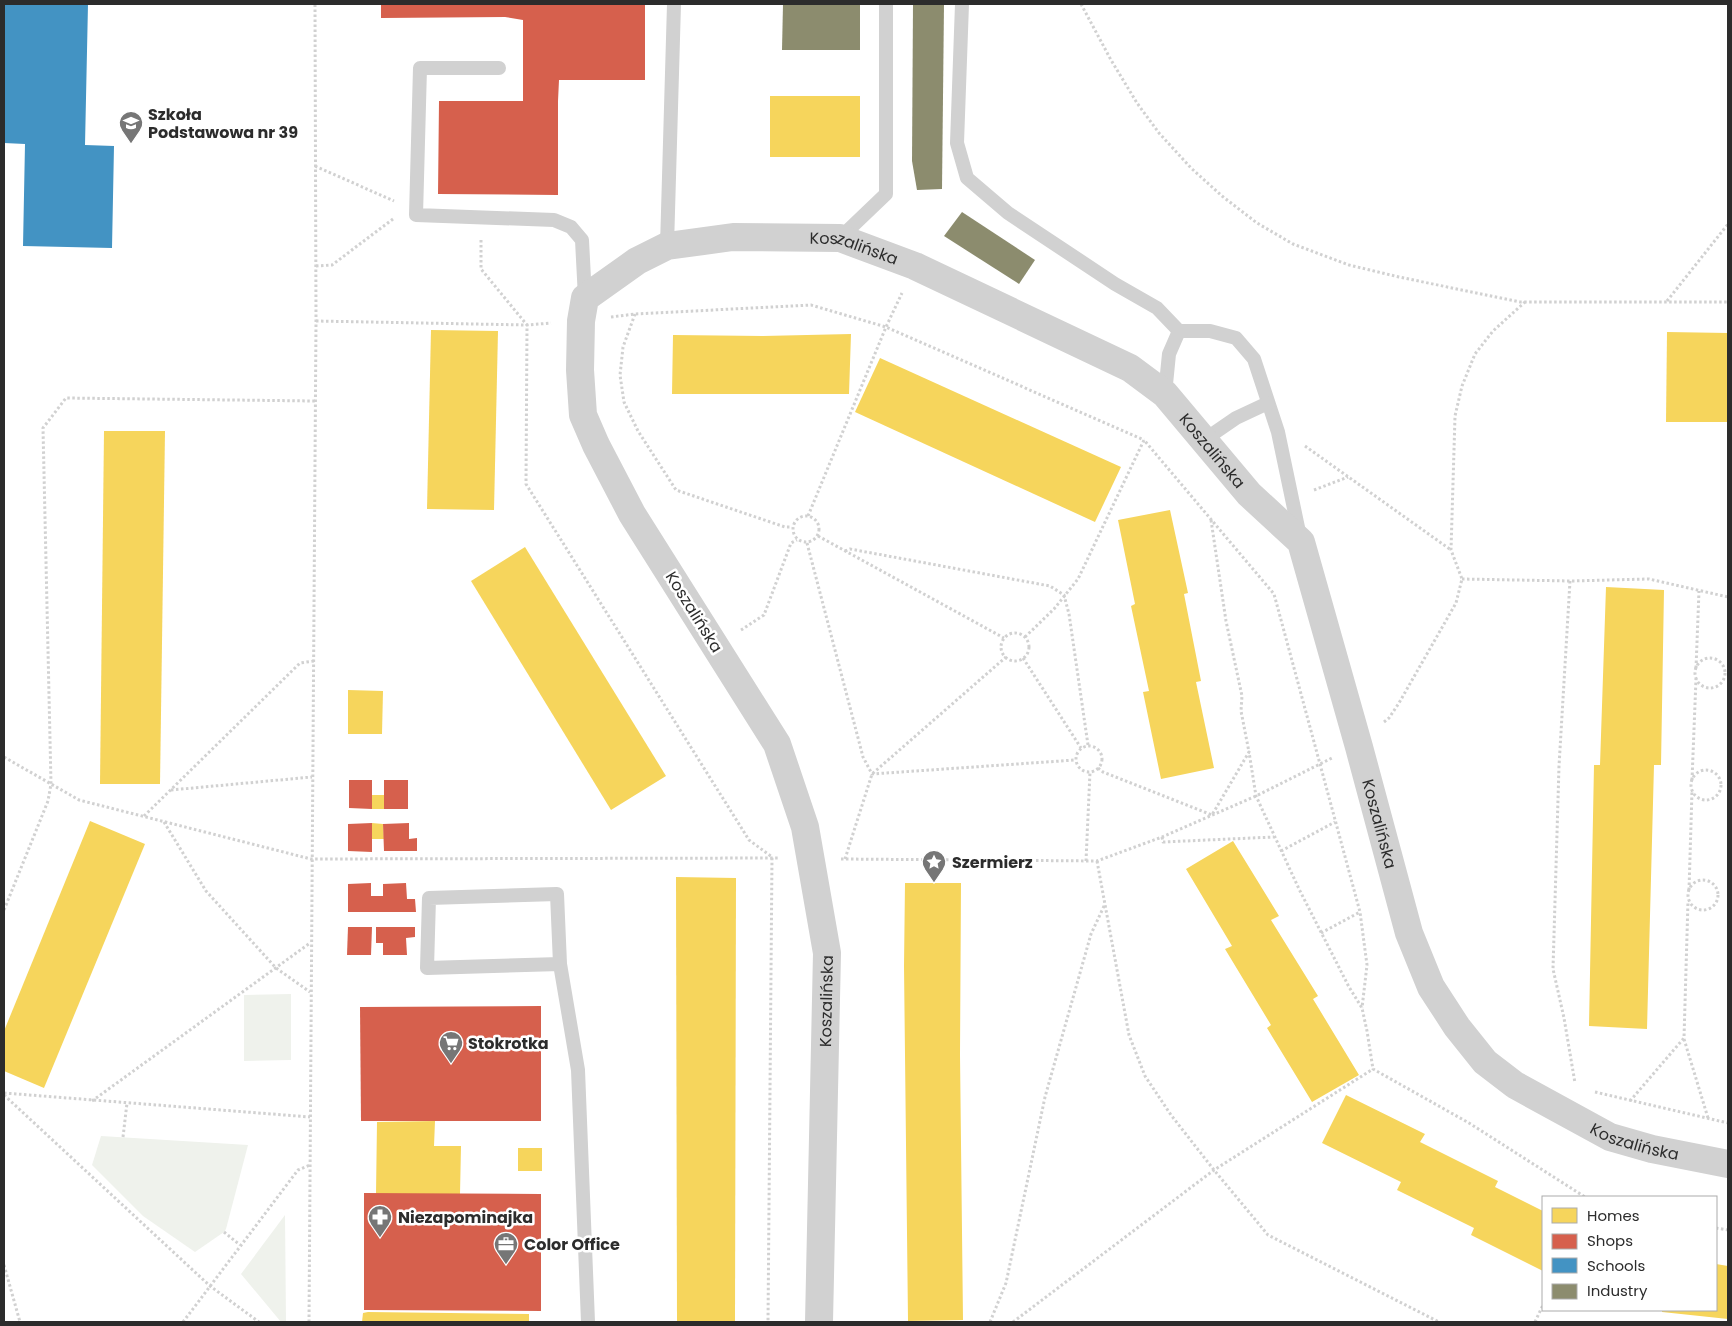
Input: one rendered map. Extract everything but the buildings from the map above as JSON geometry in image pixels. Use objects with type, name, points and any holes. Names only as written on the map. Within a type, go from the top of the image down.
[{"type":"street","name":"Koszalińska","points":[[819,1322],[827,953],[805,827],[777,744],[632,514],[596,445],[583,415],[580,370],[583,309],[637,261],[667,246],[733,237],[840,238],[915,266],[1130,368],[1165,394],[1249,494],[1301,542],[1409,933],[1431,987],[1456,1027],[1485,1062],[1515,1085],[1610,1136],[1652,1148],[1728,1164]]},
{"type":"lane","points":[[667,246],[674,4]]},
{"type":"lane","points":[[840,238],[886,194],[886,4]]},
{"type":"lane","points":[[962,4],[957,143],[967,178],[1008,213],[1115,284],[1157,308],[1179,331],[1210,331],[1236,338],[1254,359],[1278,432],[1301,542]]},
{"type":"lane","points":[[500,68],[420,68],[416,215],[554,220],[571,227],[582,240],[583,309]]},
{"type":"lane","points":[[1165,394],[1170,354],[1179,331]]},
{"type":"lane","points":[[1204,440],[1236,418],[1268,402]]},
{"type":"lane","points":[[560,964],[427,968],[429,898],[557,894],[560,964],[578,1070],[588,1322]]},
{"type":"path","points":[[309,1322],[316,321],[315,4]]},
{"type":"path","points":[[1081,4],[1111,60],[1159,133],[1191,168],[1222,196],[1257,223],[1293,244],[1348,265],[1525,302],[1728,302]]},
{"type":"path","points":[[315,166],[396,202],[400,214]]},
{"type":"path","points":[[316,266],[332,265],[400,214],[416,215]]},
{"type":"path","points":[[481,217],[481,269],[527,325],[526,484],[749,840],[772,857]]},
{"type":"path","points":[[1667,302],[1728,224]]},
{"type":"path","points":[[808,516],[886,328],[915,266]]},
{"type":"path","points":[[4,757],[79,800],[311,859],[772,857],[811,860],[1097,861],[1162,837],[1256,796],[1319,764],[1359,747],[1389,718],[1456,603],[1462,579],[1451,550],[1455,416],[1462,386],[1475,354],[1487,338],[1525,302]]},
{"type":"path","points":[[316,321],[527,325],[583,309],[635,314],[811,305],[886,328],[1144,440],[1274,594],[1360,912],[1367,966],[1362,1008]]},
{"type":"path","points":[[635,314],[624,347],[620,375],[624,402],[638,431],[676,490],[785,527],[792,527]]},
{"type":"path","points":[[4,910],[48,802],[51,784],[43,428],[66,398],[315,401]]},
{"type":"path","points":[[1278,432],[1288,434],[1451,550]]},
{"type":"path","points":[[1025,637],[1054,609],[1078,579],[1144,440]]},
{"type":"path","points":[[801,516],[808,516],[814,518],[820,530],[815,540],[807,543],[797,540],[793,534],[792,527],[795,520],[801,516]]},
{"type":"path","points":[[1211,519],[1226,621],[1242,696],[1241,711],[1256,796],[1321,932],[1362,1008],[1373,1069]]},
{"type":"path","points":[[818,536],[1004,638]]},
{"type":"path","points":[[750,624],[764,615],[791,543],[797,540]]},
{"type":"path","points":[[807,543],[863,757],[872,774]]},
{"type":"path","points":[[845,551],[850,549],[1050,586],[1064,596],[1069,614],[1088,745]]},
{"type":"path","points":[[1462,579],[1570,581],[1649,579],[1728,597]]},
{"type":"path","points":[[1570,581],[1559,766],[1553,969],[1564,1018],[1576,1088]]},
{"type":"path","points":[[1699,591],[1684,1038],[1708,1118]]},
{"type":"path","points":[[1018,633],[1025,637],[1029,648],[1023,658],[1012,660],[1006,657],[1002,651],[1004,638],[1018,633]]},
{"type":"path","points":[[845,859],[849,841],[872,774],[1006,657]]},
{"type":"path","points":[[1023,658],[1080,748]]},
{"type":"path","points":[[1696,668],[1702,660],[1710,658],[1720,662],[1725,671],[1722,683],[1713,688],[1701,686],[1696,679]]},
{"type":"path","points":[[144,816],[300,663],[314,661]]},
{"type":"path","points":[[1088,745],[1098,749],[1102,758],[1098,768],[1090,772],[1080,769],[1075,760],[1077,751],[1088,745]]},
{"type":"path","points":[[1212,815],[1249,752]]},
{"type":"path","points":[[872,774],[1075,760]]},
{"type":"path","points":[[1098,768],[1103,772],[1212,815]]},
{"type":"path","points":[[1692,780],[1697,772],[1705,770],[1716,774],[1720,782],[1718,794],[1709,800],[1697,798],[1692,790]]},
{"type":"path","points":[[1086,861],[1090,772]]},
{"type":"path","points":[[171,790],[312,777]]},
{"type":"path","points":[[164,822],[206,891],[276,968],[311,992]]},
{"type":"path","points":[[1281,851],[1335,822]]},
{"type":"path","points":[[1162,837],[1163,842],[1274,837]]},
{"type":"path","points":[[768,1322],[772,857]]},
{"type":"path","points":[[1097,861],[1129,1035],[1145,1076],[1171,1115],[1268,1235],[1439,1322]]},
{"type":"path","points":[[1688,901],[1694,908],[1706,911],[1714,905],[1718,893],[1713,884],[1702,880],[1694,882],[1689,890]]},
{"type":"path","points":[[990,1322],[1006,1283],[1045,1098],[1091,934],[1105,904]]},
{"type":"path","points":[[1321,932],[1360,912]]},
{"type":"path","points":[[92,1101],[311,943]]},
{"type":"path","points":[[1630,1101],[1684,1038]]},
{"type":"path","points":[[1013,1322],[1214,1170],[1373,1069]]},
{"type":"path","points":[[1373,1069],[1470,1122],[1583,1196]]},
{"type":"path","points":[[1594,1092],[1728,1122]]},
{"type":"path","points":[[4,1094],[310,1117]]},
{"type":"path","points":[[4,1094],[210,1286],[259,1322]]},
{"type":"path","points":[[123,1137],[127,1103]]},
{"type":"path","points":[[183,1322],[298,1170],[310,1165]]},
{"type":"path","points":[[224,1232],[240,1245]]},
{"type":"path","points":[[4,1265],[20,1322]]},
{"type":"path","points":[[1535,1322],[1542,1307]]},
{"type":"shaded area","points":[[291,994],[291,1060],[244,1061],[244,995]]},
{"type":"shaded area","points":[[101,1136],[248,1145],[224,1232],[195,1252],[143,1216],[92,1165]]},
{"type":"shaded area","points":[[285,1215],[286,1322],[281,1322],[241,1274]]},
{"type":"place","name":"Szkoła Podstawowa nr 39","points":[[131,144]]},
{"type":"place","name":"Szermierz","points":[[934,883]]},
{"type":"place","name":"Stokrotka","points":[[451,1064]]},
{"type":"place","name":"Niezapominajka","points":[[380,1238]]},
{"type":"place","name":"Color Office","points":[[506,1265]]}]
